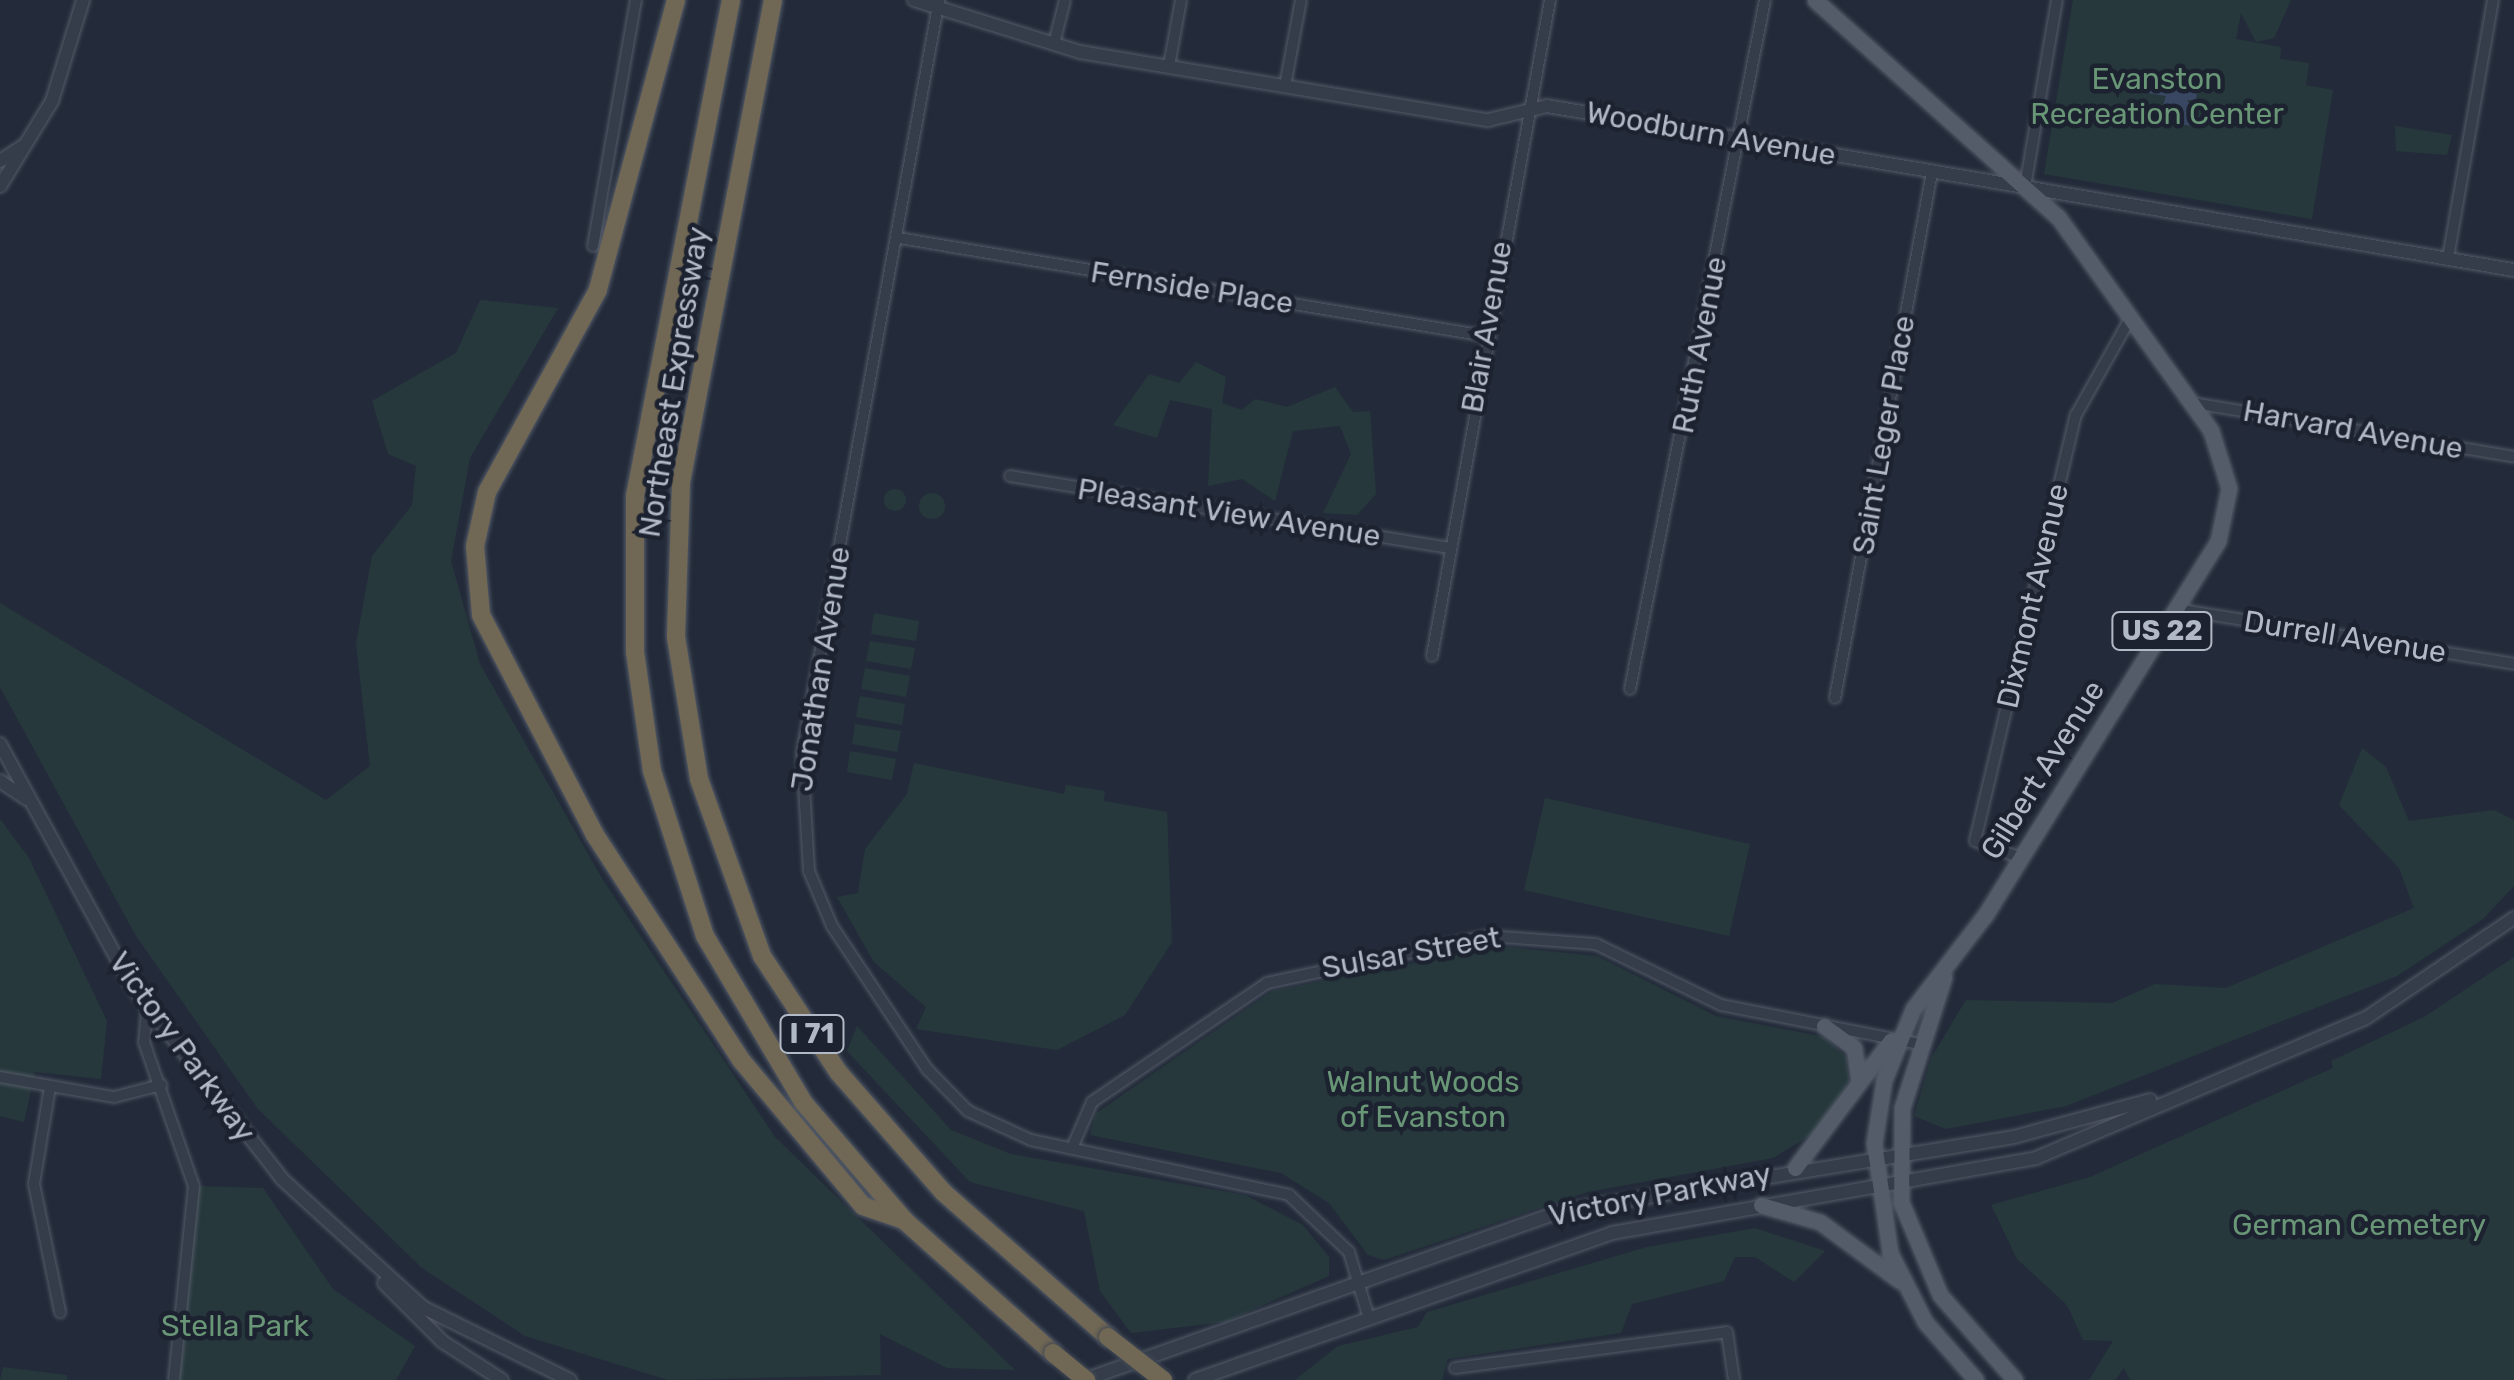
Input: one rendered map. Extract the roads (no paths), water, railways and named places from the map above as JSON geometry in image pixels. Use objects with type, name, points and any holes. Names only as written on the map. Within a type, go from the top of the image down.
[{"type":"highway","points":[[676,0],[598,290],[486,492],[475,546],[482,615],[595,835],[763,1091],[864,1206],[904,1220]]},
{"type":"highway","name":"Northeast Expressway","points":[[731,0],[642,442],[633,576],[642,719],[676,861],[723,974],[803,1102],[904,1220],[1085,1380]]},
{"type":"highway","name":"Northeast Expressway","points":[[773,0],[681,484],[676,637],[699,779],[762,956],[840,1073],[944,1192],[1108,1337],[1163,1380]]},
{"type":"main road","name":"US 22","points":[[1815,0],[2025,187]]},
{"type":"main road","name":"Gilbert Avenue","points":[[1795,1168],[1914,1009],[1944,977],[2176,609],[2228,506],[2224,464],[2193,403],[2131,316],[2025,187]]},
{"type":"main road","name":"Gilbert Avenue","points":[[1944,977],[1920,1044],[1900,1150],[1900,1183],[1910,1234],[1940,1295],[2016,1380]]},
{"type":"main road","points":[[1824,1026],[1854,1048],[1859,1086]]},
{"type":"main road","points":[[1895,1039],[1875,1154],[1877,1186],[1901,1282]]},
{"type":"main road","points":[[1761,1205],[1842,1234],[1901,1282],[1976,1380]]},
{"type":"street","points":[[0,186],[63,75],[83,0]]},
{"type":"street","points":[[593,246],[636,0]]},
{"type":"street","name":"Woodburn Avenue","points":[[914,0],[1054,44],[1285,86],[1488,120],[1547,106],[2514,270]]},
{"type":"street","points":[[1054,44],[1065,0]]},
{"type":"street","points":[[1169,66],[1180,0]]},
{"type":"street","points":[[1285,86],[1301,0]]},
{"type":"street","name":"Blair Avenue","points":[[1432,656],[1524,112],[1550,0]]},
{"type":"street","name":"Ruth Avenue","points":[[1630,689],[1765,0]]},
{"type":"street","points":[[2025,187],[2057,0]]},
{"type":"street","points":[[2448,258],[2493,0]]},
{"type":"street","name":"Jonathan Avenue","points":[[938,5],[899,238],[802,753],[803,842],[832,926],[934,1078],[988,1123],[1072,1148],[1289,1194],[1336,1232],[1360,1282],[1368,1315]]},
{"type":"street","points":[[0,161],[25,145]]},
{"type":"street","name":"Saint Leger Place","points":[[1835,698],[1932,172]]},
{"type":"street","name":"Fernside Place","points":[[899,238],[1486,336]]},
{"type":"street","name":"Dixmont Avenue","points":[[2020,858],[1975,841],[2076,416],[2131,316]]},
{"type":"street","name":"Harvard Avenue","points":[[2193,403],[2514,457]]},
{"type":"street","name":"Pleasant View Avenue","points":[[1010,476],[1449,548]]},
{"type":"street","name":"Durrell Avenue","points":[[2176,609],[2514,664]]},
{"type":"street","name":"Victory Parkway","points":[[0,744],[147,1010],[282,1178],[374,1270],[407,1312],[489,1376],[502,1380]]},
{"type":"street","points":[[0,781],[32,803]]},
{"type":"street","name":"Victory Parkway","points":[[1195,1380],[1368,1315],[1612,1233],[2036,1158],[2407,996],[2514,918]]},
{"type":"street","name":"Sulsar Street","points":[[1072,1148],[1092,1102],[1268,982],[1488,936],[1596,944],[1721,1005],[1920,1044]]},
{"type":"street","points":[[147,1010],[144,1042],[161,1085],[195,1210],[174,1380]]},
{"type":"street","points":[[0,1078],[114,1097],[161,1085]]},
{"type":"street","name":"Victory Parkway","points":[[1085,1380],[1562,1212],[1875,1154],[2058,1128],[2196,1086]]},
{"type":"street","points":[[50,1087],[34,1184],[60,1312]]},
{"type":"street","name":"Victory Parkway","points":[[374,1270],[455,1329],[570,1380]]},
{"type":"street","points":[[1455,1368],[1727,1332],[1734,1380]]},
{"type":"water","points":[[2151,71],[2199,78],[2196,100],[2187,100],[2200,118],[2192,126],[2158,120],[2166,96],[2148,93]]},
{"type":"park label","name":"Evanston Recreation Center","points":[[2157,96]]},
{"type":"park label","name":"Walnut Woods of Evanston","points":[[1423,1099]]},
{"type":"park label","name":"German Cemetery","points":[[2359,1225]]},
{"type":"park label","name":"Stella Park","points":[[235,1326]]}]
